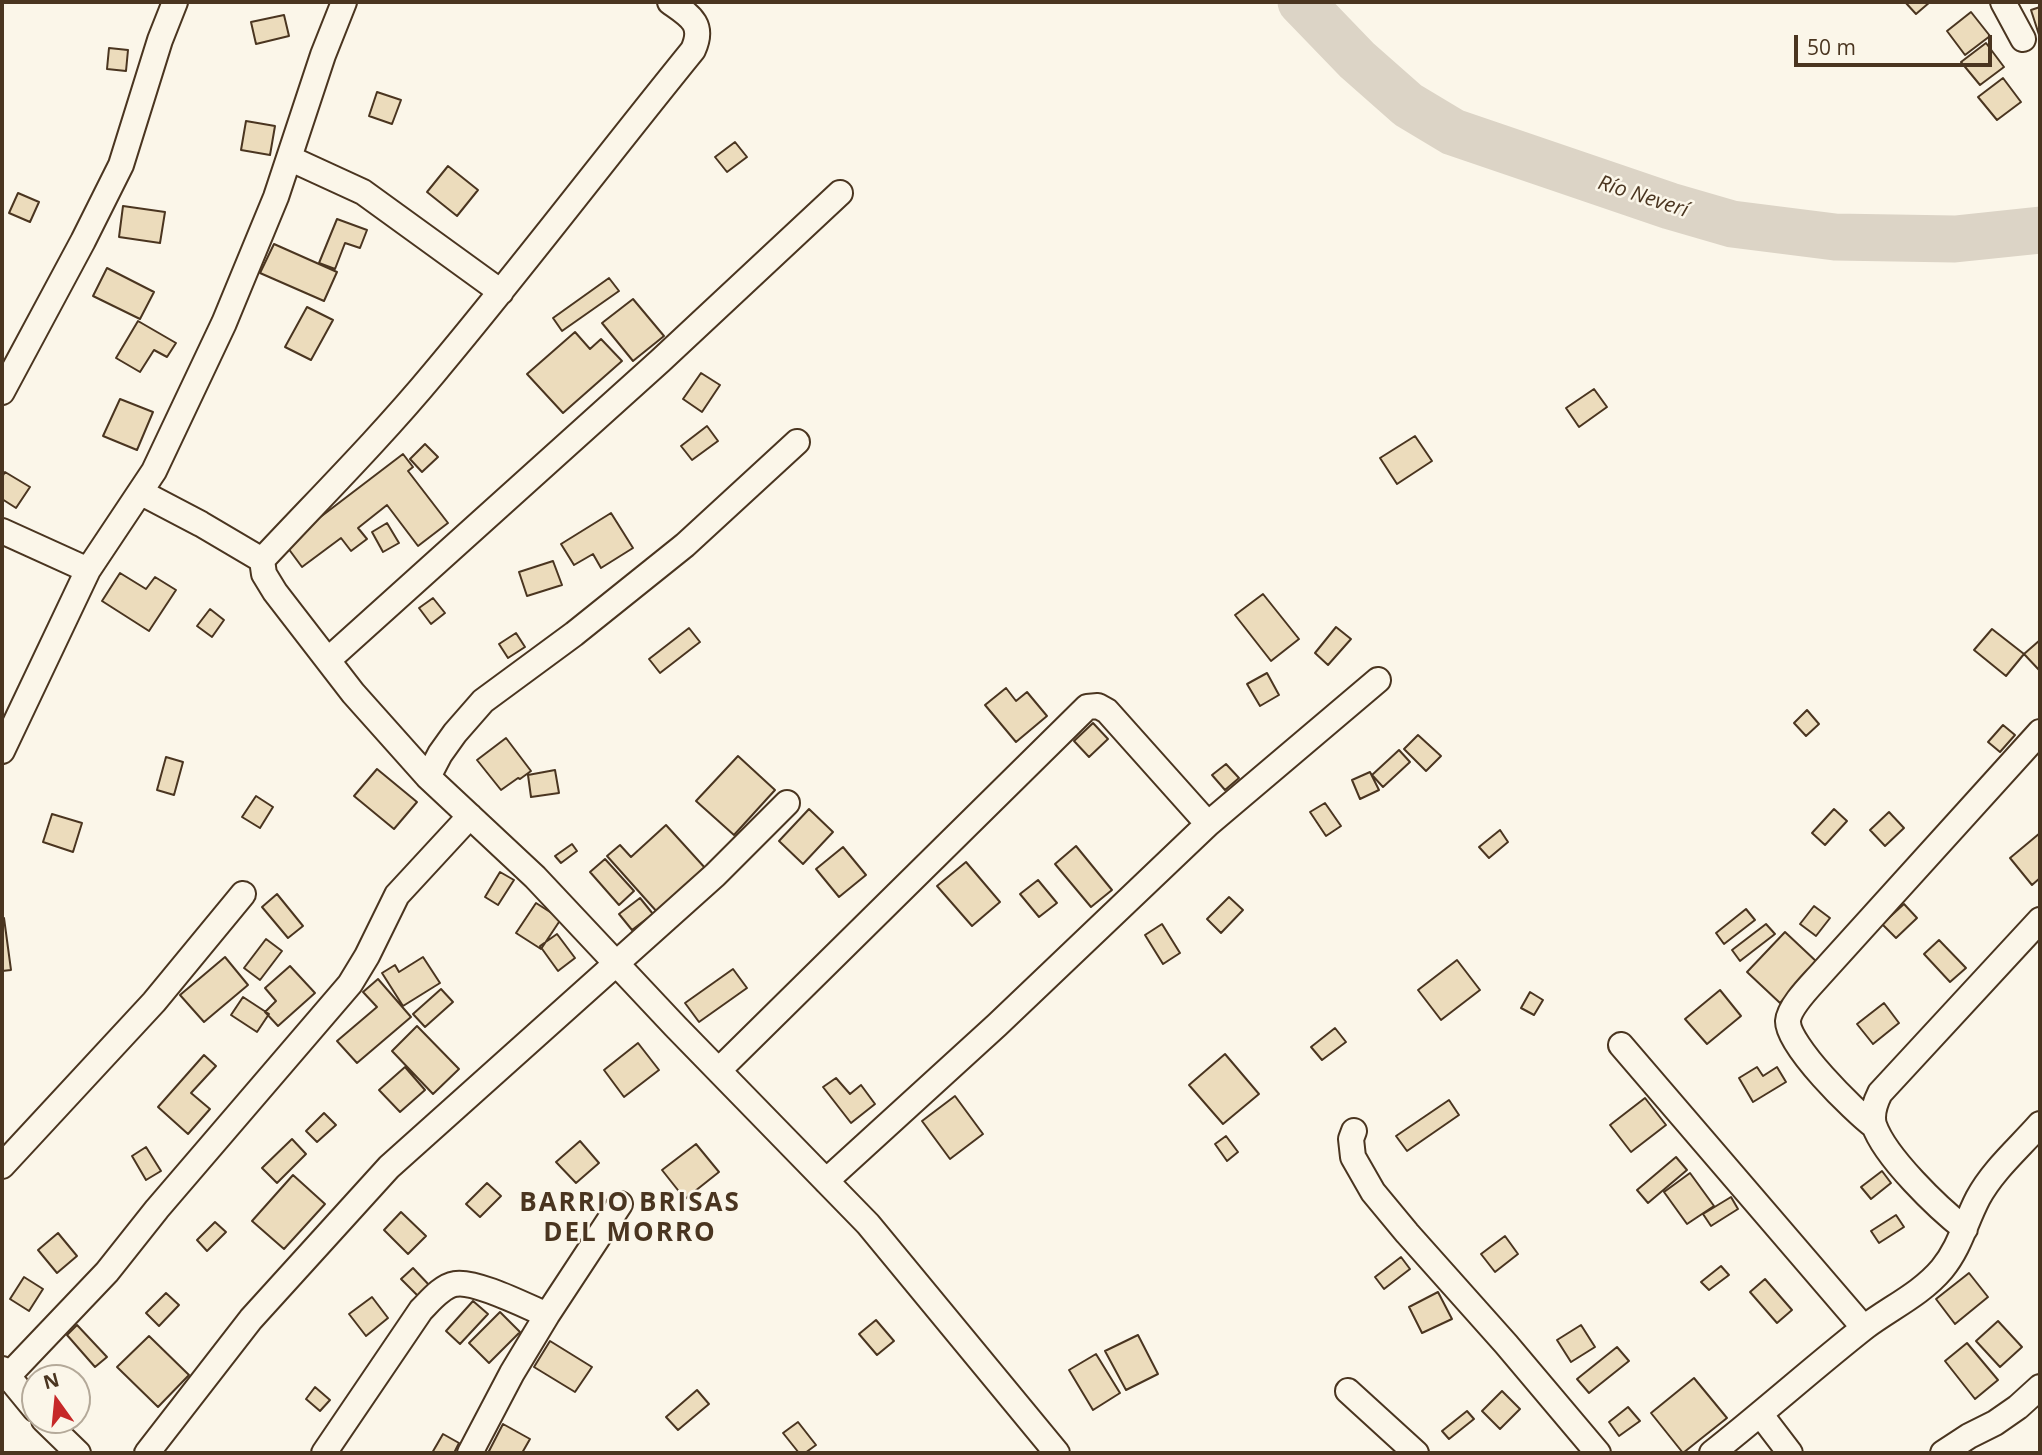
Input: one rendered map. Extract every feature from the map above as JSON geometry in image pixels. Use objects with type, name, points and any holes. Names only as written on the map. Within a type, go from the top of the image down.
[{"type":"street","points":[[2,392],[121,165],[160,40],[175,2]]},
{"type":"street","points":[[2,751],[88,570],[154,471],[224,323],[276,197],[323,55],[344,2]]},
{"type":"street","points":[[262,560],[433,374],[693,51],[697,42],[696,25],[686,13],[670,2]]},
{"type":"street","points":[[2003,2],[2023,39]]},
{"type":"street","points":[[289,158],[363,192],[501,292]]},
{"type":"street","points":[[328,660],[650,370],[839,193]]},
{"type":"street","points":[[428,777],[455,733],[483,701],[574,634],[685,545],[797,442]]},
{"type":"street","points":[[140,492],[262,560]]},
{"type":"street","points":[[2,531],[88,570]]},
{"type":"street","points":[[262,560],[264,573],[275,592],[353,693],[428,777],[535,877],[868,1224],[1057,1453]]},
{"type":"street","points":[[827,1181],[997,1025],[1208,824],[1378,680]]},
{"type":"street","points":[[719,1070],[1087,707],[1098,706],[1107,711],[1208,824]]},
{"type":"street","points":[[1965,1229],[1928,1197],[1890,1151],[1874,1126],[1832,1088],[1793,1037],[1788,1024],[1791,1011],[1819,976],[2040,732]]},
{"type":"street","points":[[147,1453],[251,1319],[389,1167],[715,874],[787,803]]},
{"type":"street","points":[[21,1392],[5,1373],[107,1272],[157,1209],[350,984],[397,895],[470,816]]},
{"type":"street","points":[[2,1166],[154,1002],[243,894]]},
{"type":"street","points":[[1874,1126],[1874,1108],[1880,1093],[2040,920]]},
{"type":"street","points":[[1621,1045],[1864,1328]]},
{"type":"street","points":[[1712,1453],[1864,1328],[1926,1285],[1940,1271],[1956,1248],[1979,1196],[1993,1176],[2040,1124]]},
{"type":"street","points":[[1354,1131],[1353,1157],[1373,1192],[1598,1453]]},
{"type":"street","points":[[470,1453],[512,1373],[620,1204]]},
{"type":"street","points":[[324,1453],[421,1310],[436,1295],[453,1284],[471,1283],[547,1315]]},
{"type":"street","points":[[1943,1453],[1995,1423],[2040,1387]]},
{"type":"street","points":[[1348,1391],[1416,1453]]},
{"type":"street","points":[[1761,1415],[1790,1453]]},
{"type":"street","points":[[58,1434],[78,1453]]},
{"type":"building","points":[[1905,2],[1930,2],[1916,14]]},
{"type":"building","points":[[2040,7],[2040,38],[2031,10]]},
{"type":"building","points":[[1971,12],[1990,36],[1965,55],[1947,31]]},
{"type":"building","points":[[284,15],[289,36],[256,44],[251,22]]},
{"type":"building","points":[[1986,43],[2004,67],[1980,85],[1961,62]]},
{"type":"building","points":[[109,48],[128,50],[126,71],[107,69]]},
{"type":"building","points":[[2003,78],[2021,102],[1997,120],[1978,97]]},
{"type":"building","points":[[377,92],[401,100],[392,124],[369,116]]},
{"type":"building","points":[[246,121],[275,126],[270,155],[241,150]]},
{"type":"building","points":[[735,142],[747,157],[727,172],[715,157]]},
{"type":"building","points":[[448,166],[478,190],[457,216],[427,192]]},
{"type":"building","points":[[18,193],[39,202],[30,222],[9,213]]},
{"type":"building","points":[[123,206],[165,212],[160,243],[119,237]]},
{"type":"building","points":[[337,219],[367,230],[360,248],[345,243],[335,269],[319,263]]},
{"type":"building","points":[[274,244],[337,272],[324,301],[260,273]]},
{"type":"building","points":[[107,268],[154,292],[140,319],[93,296]]},
{"type":"building","points":[[609,278],[619,291],[562,331],[553,318]]},
{"type":"building","points":[[633,299],[664,336],[633,361],[602,323]]},
{"type":"building","points":[[307,307],[333,320],[311,360],[285,347]]},
{"type":"building","points":[[138,321],[176,343],[167,357],[154,350],[140,372],[116,358]]},
{"type":"building","points":[[575,332],[590,349],[601,339],[622,361],[563,413],[527,374]]},
{"type":"building","points":[[701,373],[720,385],[702,412],[683,399]]},
{"type":"building","points":[[1594,389],[1607,407],[1579,427],[1566,408]]},
{"type":"building","points":[[120,399],[153,412],[137,450],[103,436]]},
{"type":"building","points":[[707,426],[718,441],[692,460],[681,446]]},
{"type":"building","points":[[1415,436],[1432,461],[1397,484],[1380,458]]},
{"type":"building","points":[[425,444],[438,457],[422,472],[410,459]]},
{"type":"building","points":[[403,454],[413,467],[408,471],[448,523],[418,546],[387,505],[358,528],[367,539],[351,551],[341,538],[302,567],[285,544]]},
{"type":"building","points":[[5,472],[30,487],[16,508],[2,499],[2,477]]},
{"type":"building","points":[[611,513],[633,548],[601,568],[593,554],[574,565],[561,544]]},
{"type":"building","points":[[387,523],[399,543],[383,552],[372,532]]},
{"type":"building","points":[[553,561],[562,585],[527,596],[519,572]]},
{"type":"building","points":[[120,573],[146,589],[155,577],[176,590],[149,631],[102,601]]},
{"type":"building","points":[[1263,594],[1299,639],[1271,661],[1235,615]]},
{"type":"building","points":[[433,598],[445,613],[431,624],[419,608]]},
{"type":"building","points":[[210,609],[224,620],[212,637],[197,626]]},
{"type":"building","points":[[1336,627],[1351,639],[1328,665],[1315,653]]},
{"type":"building","points":[[689,628],[700,642],[660,673],[649,659]]},
{"type":"building","points":[[1992,629],[2024,654],[2006,676],[1974,650]]},
{"type":"building","points":[[516,633],[525,647],[508,658],[499,644]]},
{"type":"building","points":[[2040,640],[2040,671],[2024,654]]},
{"type":"building","points":[[1267,673],[1279,695],[1260,706],[1247,684]]},
{"type":"building","points":[[1006,688],[1016,701],[1027,692],[1047,716],[1016,742],[985,705]]},
{"type":"building","points":[[1807,710],[1819,724],[1806,736],[1794,723]]},
{"type":"building","points":[[1093,723],[1108,739],[1089,757],[1074,741]]},
{"type":"building","points":[[2003,725],[2015,735],[2000,752],[1988,742]]},
{"type":"building","points":[[1418,735],[1441,756],[1426,771],[1404,749]]},
{"type":"building","points":[[506,738],[531,771],[501,790],[477,760]]},
{"type":"building","points":[[1399,750],[1410,762],[1383,787],[1372,775]]},
{"type":"building","points":[[738,756],[775,790],[734,835],[696,801]]},
{"type":"building","points":[[166,757],[183,762],[174,795],[157,790]]},
{"type":"building","points":[[1226,764],[1239,778],[1225,790],[1212,775]]},
{"type":"building","points":[[377,769],[417,802],[394,829],[354,796]]},
{"type":"building","points":[[555,770],[559,793],[531,797],[528,775]]},
{"type":"building","points":[[1370,772],[1379,790],[1360,799],[1352,780]]},
{"type":"building","points":[[256,796],[273,807],[260,828],[242,817]]},
{"type":"building","points":[[1325,803],[1341,826],[1326,836],[1310,812]]},
{"type":"building","points":[[809,809],[833,832],[803,864],[779,841]]},
{"type":"building","points":[[1834,809],[1847,821],[1825,845],[1812,833]]},
{"type":"building","points":[[1889,812],[1904,828],[1885,846],[1870,830]]},
{"type":"building","points":[[52,814],[82,823],[73,852],[43,842]]},
{"type":"building","points":[[666,825],[706,869],[658,913],[607,856],[620,845],[631,857]]},
{"type":"building","points":[[1500,830],[1508,842],[1489,858],[1479,847]]},
{"type":"building","points":[[2040,833],[2040,878],[2032,885],[2010,858]]},
{"type":"building","points":[[572,844],[577,851],[561,863],[555,856]]},
{"type":"building","points":[[1076,846],[1112,890],[1091,907],[1055,864]]},
{"type":"building","points":[[843,847],[866,875],[839,897],[816,869]]},
{"type":"building","points":[[605,859],[634,891],[619,905],[590,872]]},
{"type":"building","points":[[966,862],[1000,902],[972,926],[937,886]]},
{"type":"building","points":[[500,872],[514,880],[498,905],[485,897]]},
{"type":"building","points":[[1038,880],[1057,903],[1039,917],[1020,894]]},
{"type":"building","points":[[277,894],[303,926],[288,938],[262,907]]},
{"type":"building","points":[[1229,897],[1243,910],[1221,933],[1207,919]]},
{"type":"building","points":[[640,898],[653,914],[632,930],[619,914]]},
{"type":"building","points":[[536,903],[561,919],[541,949],[516,933]]},
{"type":"building","points":[[1904,904],[1917,918],[1896,938],[1882,924]]},
{"type":"building","points":[[1814,906],[1830,918],[1816,936],[1800,924]]},
{"type":"building","points":[[1746,909],[1755,920],[1724,944],[1716,933]]},
{"type":"building","points":[[2,918],[11,970],[2,971]]},
{"type":"building","points":[[1162,924],[1180,953],[1163,964],[1145,935]]},
{"type":"building","points":[[1766,924],[1775,934],[1740,961],[1732,950]]},
{"type":"building","points":[[1785,932],[1818,963],[1780,1003],[1747,972]]},
{"type":"building","points":[[557,934],[575,958],[558,971],[540,946]]},
{"type":"building","points":[[266,939],[282,951],[260,980],[244,968]]},
{"type":"building","points":[[1939,940],[1966,968],[1950,982],[1924,954]]},
{"type":"building","points":[[225,957],[248,985],[204,1022],[180,995]]},
{"type":"building","points":[[423,957],[440,983],[403,1006],[382,973],[395,965],[399,972]]},
{"type":"building","points":[[1457,960],[1480,990],[1441,1020],[1418,990]]},
{"type":"building","points":[[290,966],[315,993],[278,1026],[265,1012],[276,1001],[265,988]]},
{"type":"building","points":[[733,969],[747,988],[699,1022],[685,1003]]},
{"type":"building","points":[[378,979],[411,1017],[357,1063],[337,1041],[377,1007],[363,992]]},
{"type":"building","points":[[441,989],[453,1002],[425,1027],[413,1014]]},
{"type":"building","points":[[1720,990],[1741,1016],[1707,1044],[1685,1019]]},
{"type":"building","points":[[1530,992],[1543,1000],[1534,1015],[1521,1008]]},
{"type":"building","points":[[243,997],[269,1014],[257,1032],[231,1015]]},
{"type":"building","points":[[1884,1003],[1899,1023],[1873,1044],[1857,1024]]},
{"type":"building","points":[[417,1026],[459,1069],[433,1094],[392,1051]]},
{"type":"building","points":[[1335,1028],[1346,1042],[1322,1060],[1311,1047]]},
{"type":"building","points":[[638,1043],[659,1070],[624,1097],[604,1070]]},
{"type":"building","points":[[1225,1054],[1259,1094],[1223,1124],[1189,1085]]},
{"type":"building","points":[[204,1055],[216,1066],[191,1093],[210,1109],[188,1134],[158,1107]]},
{"type":"building","points":[[405,1067],[425,1090],[400,1112],[379,1090]]},
{"type":"building","points":[[1757,1067],[1763,1076],[1777,1067],[1786,1082],[1753,1102],[1739,1078]]},
{"type":"building","points":[[836,1078],[850,1094],[861,1085],[875,1104],[851,1123],[823,1087]]},
{"type":"building","points":[[955,1096],[983,1134],[950,1159],[922,1121]]},
{"type":"building","points":[[1645,1098],[1666,1125],[1631,1152],[1610,1125]]},
{"type":"building","points":[[1449,1100],[1459,1115],[1407,1151],[1396,1136]]},
{"type":"building","points":[[324,1113],[336,1125],[317,1142],[306,1131]]},
{"type":"building","points":[[1226,1136],[1238,1152],[1227,1161],[1215,1144]]},
{"type":"building","points":[[292,1139],[306,1154],[277,1183],[262,1168]]},
{"type":"building","points":[[580,1141],[599,1163],[576,1183],[556,1162]]},
{"type":"building","points":[[696,1144],[719,1172],[685,1199],[662,1170]]},
{"type":"building","points":[[146,1147],[161,1171],[146,1180],[132,1156]]},
{"type":"building","points":[[1676,1157],[1687,1170],[1648,1203],[1637,1190]]},
{"type":"building","points":[[1882,1171],[1891,1183],[1871,1199],[1861,1187]]},
{"type":"building","points":[[1690,1173],[1714,1206],[1687,1224],[1664,1192]]},
{"type":"building","points":[[293,1175],[325,1204],[284,1249],[252,1221]]},
{"type":"building","points":[[487,1183],[501,1196],[480,1217],[466,1204]]},
{"type":"building","points":[[1731,1197],[1738,1209],[1711,1226],[1703,1214]]},
{"type":"building","points":[[401,1212],[426,1236],[408,1254],[384,1230]]},
{"type":"building","points":[[1896,1215],[1904,1227],[1879,1243],[1871,1231]]},
{"type":"building","points":[[215,1222],[226,1232],[207,1251],[197,1240]]},
{"type":"building","points":[[58,1233],[77,1256],[57,1273],[38,1250]]},
{"type":"building","points":[[1505,1236],[1518,1254],[1495,1272],[1481,1254]]},
{"type":"building","points":[[1401,1257],[1410,1269],[1384,1289],[1375,1277]]},
{"type":"building","points":[[1721,1266],[1729,1275],[1709,1290],[1701,1282]]},
{"type":"building","points":[[413,1268],[430,1286],[419,1297],[401,1279]]},
{"type":"building","points":[[1969,1273],[1988,1297],[1955,1324],[1936,1299]]},
{"type":"building","points":[[24,1277],[43,1289],[29,1311],[10,1299]]},
{"type":"building","points":[[1765,1279],[1792,1310],[1777,1323],[1750,1292]]},
{"type":"building","points":[[1438,1292],[1452,1319],[1422,1333],[1409,1307]]},
{"type":"building","points":[[166,1293],[179,1305],[159,1326],[146,1313]]},
{"type":"building","points":[[372,1297],[388,1318],[366,1336],[349,1314]]},
{"type":"building","points":[[473,1301],[488,1314],[460,1344],[446,1331]]},
{"type":"building","points":[[500,1312],[520,1332],[489,1363],[469,1343]]},
{"type":"building","points":[[876,1320],[894,1341],[877,1355],[859,1334]]},
{"type":"building","points":[[1998,1321],[2022,1347],[2000,1367],[1976,1341]]},
{"type":"building","points":[[77,1325],[107,1357],[95,1367],[67,1335]]},
{"type":"building","points":[[1581,1325],[1595,1347],[1571,1362],[1557,1340]]},
{"type":"building","points":[[1138,1335],[1158,1374],[1126,1390],[1105,1351]]},
{"type":"building","points":[[149,1336],[189,1375],[158,1407],[117,1367]]},
{"type":"building","points":[[550,1341],[592,1367],[575,1392],[534,1367]]},
{"type":"building","points":[[1967,1343],[1998,1380],[1975,1399],[1945,1361]]},
{"type":"building","points":[[1617,1347],[1629,1361],[1589,1393],[1577,1379]]},
{"type":"building","points":[[1096,1354],[1120,1393],[1093,1410],[1069,1370]]},
{"type":"building","points":[[1694,1378],[1727,1418],[1683,1453],[1651,1413]]},
{"type":"building","points":[[315,1387],[330,1400],[320,1411],[306,1399]]},
{"type":"building","points":[[697,1390],[709,1404],[678,1430],[666,1417]]},
{"type":"building","points":[[1502,1391],[1520,1409],[1500,1429],[1482,1411]]},
{"type":"building","points":[[1628,1407],[1640,1421],[1619,1436],[1609,1422]]},
{"type":"building","points":[[1467,1411],[1474,1419],[1449,1439],[1442,1431]]},
{"type":"building","points":[[798,1422],[816,1445],[805,1453],[799,1453],[783,1433]]},
{"type":"building","points":[[503,1424],[530,1439],[522,1453],[488,1453]]},
{"type":"building","points":[[443,1434],[459,1443],[454,1453],[432,1453]]},
{"type":"waterway","name":"Río Neverí","points":[[1301,2],[1357,60],[1408,105],[1453,132],[1670,206],[1732,224],[1835,237],[1955,239],[2040,230]]},
{"type":"district","name":"BARRIO BRISAS DEL MORRO","points":[[630,1219]]}]
